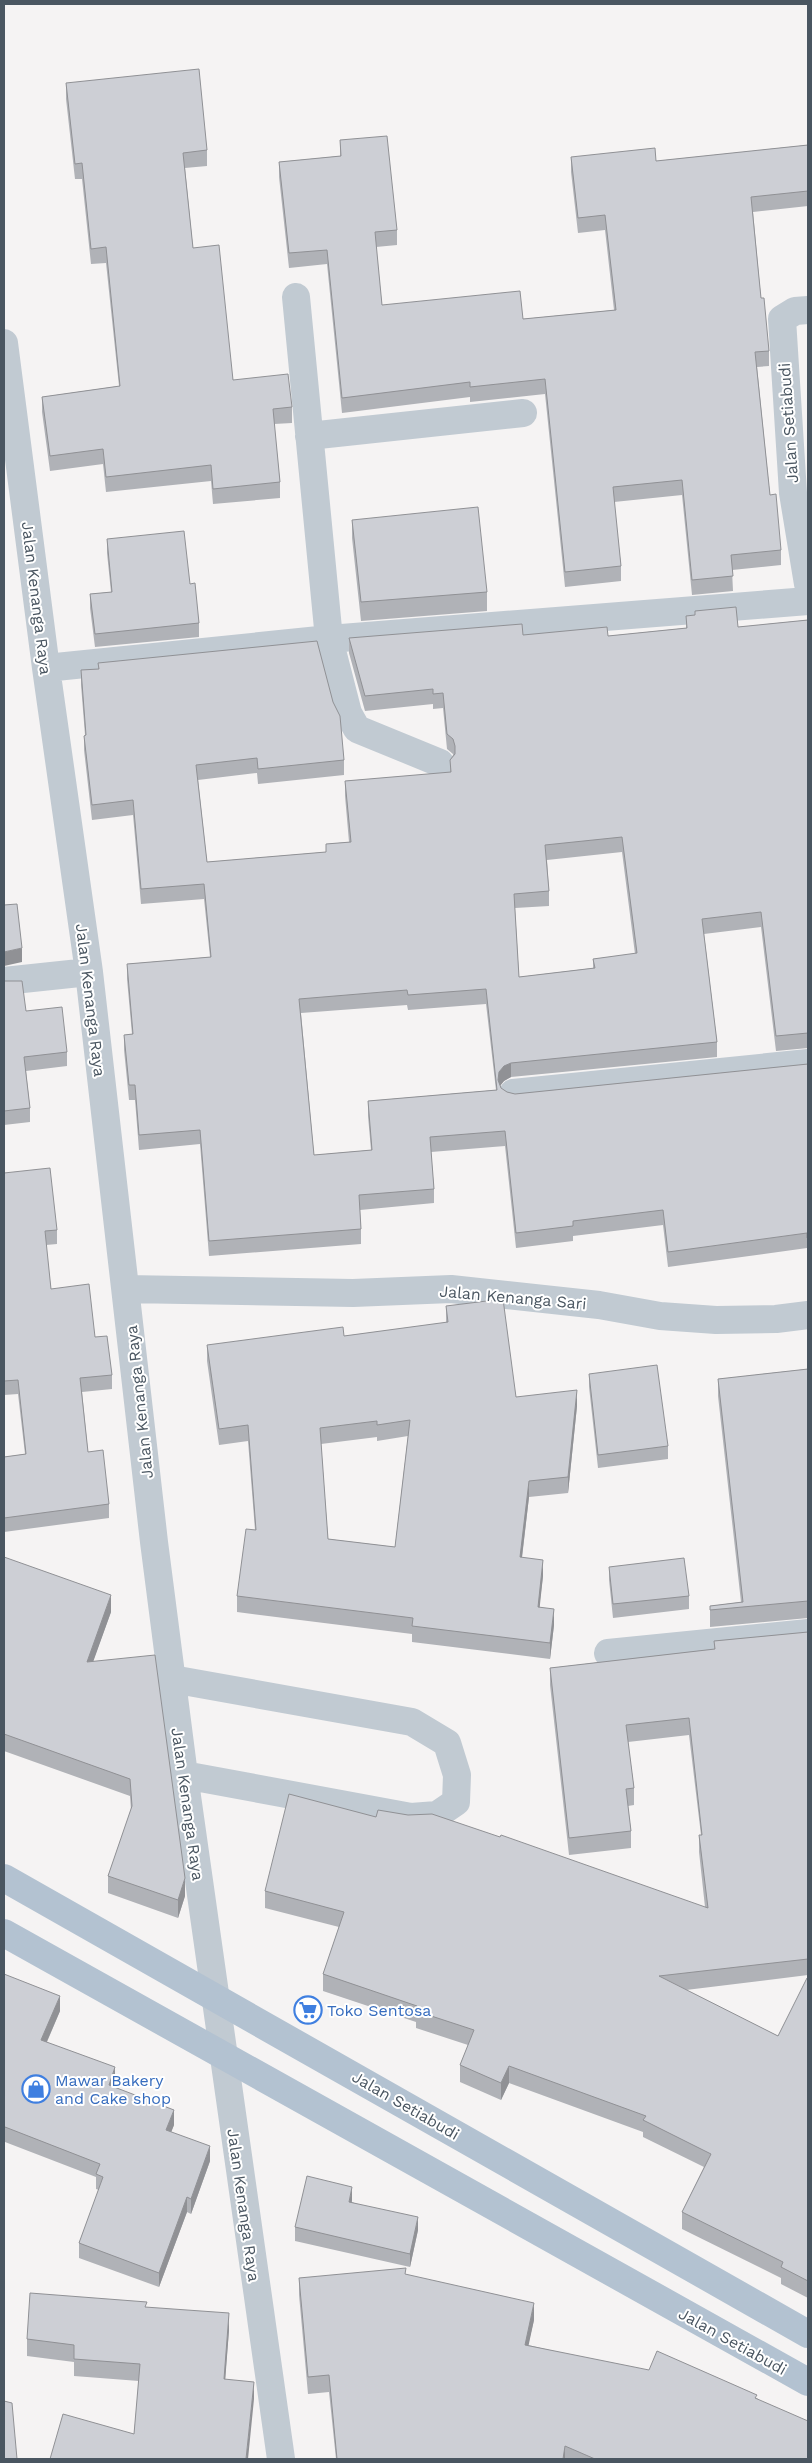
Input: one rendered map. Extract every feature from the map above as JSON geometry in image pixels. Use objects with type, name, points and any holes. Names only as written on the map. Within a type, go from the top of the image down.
[{"type":"main road","name":"Jalan Setiabudi","points":[[4,1878],[808,2334]]},
{"type":"main road","name":"Jalan Setiabudi","points":[[4,1933],[808,2382]]},
{"type":"street","points":[[296,297],[329,639],[348,713],[357,729],[440,763]]},
{"type":"street","name":"Jalan Setiabudi","points":[[808,310],[794,311],[782,319],[793,493],[808,584]]},
{"type":"street","name":"Jalan Kenanga Raya","points":[[4,344],[9,423],[89,972],[154,1542],[184,1775],[281,2459]]},
{"type":"street","points":[[309,436],[523,413]]},
{"type":"street","points":[[46,668],[329,639],[808,601]]},
{"type":"street","points":[[4,980],[89,972]]},
{"type":"street","points":[[513,1093],[808,1063]]},
{"type":"street","name":"Jalan Kenanga Sari","points":[[126,1289],[353,1293],[452,1289],[598,1305],[660,1316],[716,1320],[776,1319],[808,1314]]},
{"type":"street","points":[[608,1653],[808,1633]]},
{"type":"street","points":[[172,1679],[412,1722],[448,1743],[457,1775],[456,1802],[437,1815],[411,1817],[184,1775]]},
{"type":"building","points":[[199,69],[207,150],[183,153],[193,248],[219,245],[233,380],[288,374],[292,407],[273,409],[280,482],[213,489],[211,465],[106,477],[103,449],[50,456],[42,397],[120,386],[106,247],[91,249],[82,163],[75,164],[66,83]]},
{"type":"building","points":[[387,136],[397,230],[375,232],[382,305],[520,291],[523,319],[616,310],[605,215],[578,218],[571,157],[655,148],[656,161],[808,145],[808,191],[751,197],[761,298],[764,298],[769,351],[755,352],[770,495],[776,494],[781,550],[731,555],[733,576],[692,580],[682,480],[613,487],[621,566],[565,572],[545,379],[470,387],[470,382],[342,398],[327,250],[289,253],[279,162],[341,156],[340,140]]},
{"type":"building","points":[[478,507],[487,592],[361,602],[352,520]]},
{"type":"building","points":[[184,531],[190,584],[195,583],[199,623],[95,634],[90,594],[112,592],[107,539]]},
{"type":"building","points":[[736,607],[738,627],[808,620],[808,1033],[776,1036],[761,912],[702,919],[717,1042],[511,1063],[504,1066],[499,1072],[498,1080],[501,1088],[515,1094],[808,1064],[808,1238],[807,1233],[668,1252],[663,1210],[573,1221],[573,1226],[516,1233],[505,1131],[430,1137],[434,1189],[359,1195],[361,1229],[209,1241],[200,1130],[139,1135],[135,1085],[129,1085],[124,1035],[133,1034],[127,964],[211,957],[204,884],[141,889],[133,800],[92,805],[84,736],[86,735],[81,670],[99,669],[98,663],[317,641],[333,702],[340,716],[344,760],[258,769],[257,758],[196,765],[207,862],[326,852],[326,844],[351,842],[345,781],[451,772],[450,760],[455,754],[453,739],[447,734],[443,693],[433,694],[433,689],[365,696],[349,638],[522,624],[523,635],[607,627],[608,636],[687,628],[686,616],[695,615],[695,611]],"holes":[[[622,837],[637,953],[593,959],[595,968],[519,977],[514,894],[549,891],[545,845]],[[486,989],[497,1090],[368,1101],[372,1150],[314,1155],[299,999],[407,990],[408,995]]]},
{"type":"building","points":[[17,904],[22,948],[4,952],[4,905]]},
{"type":"building","points":[[4,981],[22,981],[26,1011],[62,1007],[67,1052],[24,1057],[30,1108],[4,1111]]},
{"type":"building","points":[[50,1168],[57,1230],[45,1231],[51,1289],[89,1284],[95,1337],[107,1336],[112,1375],[80,1378],[88,1452],[103,1450],[109,1504],[4,1518],[4,1457],[26,1454],[18,1380],[4,1381],[4,1173]]},
{"type":"building","points":[[503,1299],[516,1397],[577,1390],[568,1477],[529,1481],[520,1557],[543,1560],[538,1607],[554,1609],[550,1643],[412,1626],[413,1618],[237,1596],[246,1529],[256,1530],[248,1425],[219,1429],[207,1345],[343,1327],[344,1336],[448,1322],[446,1306]],"holes":[[[410,1420],[395,1547],[328,1539],[320,1428],[377,1421],[377,1425]]]},
{"type":"building","points":[[657,1365],[668,1446],[598,1455],[589,1374]]},
{"type":"building","points":[[808,1369],[808,1601],[710,1610],[710,1606],[743,1602],[718,1379]]},
{"type":"building","points":[[4,1557],[111,1595],[87,1662],[155,1655],[185,1878],[178,1900],[108,1876],[132,1806],[130,1779],[4,1734]]},
{"type":"building","points":[[684,1558],[689,1596],[613,1604],[609,1567]]},
{"type":"building","points":[[808,1632],[808,1959],[659,1976],[778,2036],[808,1978],[808,2281],[781,2267],[783,2262],[682,2212],[711,2154],[643,2120],[646,2116],[509,2066],[501,2083],[460,2065],[474,2030],[416,2011],[417,2006],[323,1974],[344,1912],[265,1891],[289,1794],[376,1817],[378,1810],[408,1815],[432,1814],[500,1837],[501,1835],[708,1908],[699,1835],[702,1835],[689,1718],[626,1725],[634,1788],[626,1789],[631,1831],[569,1838],[550,1668],[715,1649],[714,1641]]},
{"type":"building","points":[[4,1974],[60,1996],[41,2040],[115,2067],[109,2085],[174,2110],[166,2130],[210,2146],[191,2199],[187,2197],[159,2273],[79,2243],[103,2177],[96,2174],[100,2164],[5,2127],[4,2130]]},
{"type":"building","points":[[307,2176],[352,2187],[349,2202],[418,2217],[410,2254],[295,2227]]},
{"type":"building","points":[[406,2268],[405,2274],[534,2303],[525,2345],[649,2370],[657,2351],[757,2395],[755,2398],[808,2421],[808,2459],[595,2459],[565,2446],[563,2459],[337,2459],[329,2375],[308,2377],[299,2278]]},
{"type":"building","points":[[30,2293],[147,2302],[145,2307],[229,2313],[224,2379],[254,2382],[246,2459],[50,2459],[63,2414],[134,2434],[140,2364],[74,2359],[74,2345],[27,2339]]},
{"type":"building","points":[[4,2401],[12,2403],[17,2459],[4,2459]]},
{"type":"place","name":"Toko Sentosa","points":[[308,2010]]},
{"type":"place","name":"Mawar Bakery and Cake shop","points":[[36,2089]]}]
